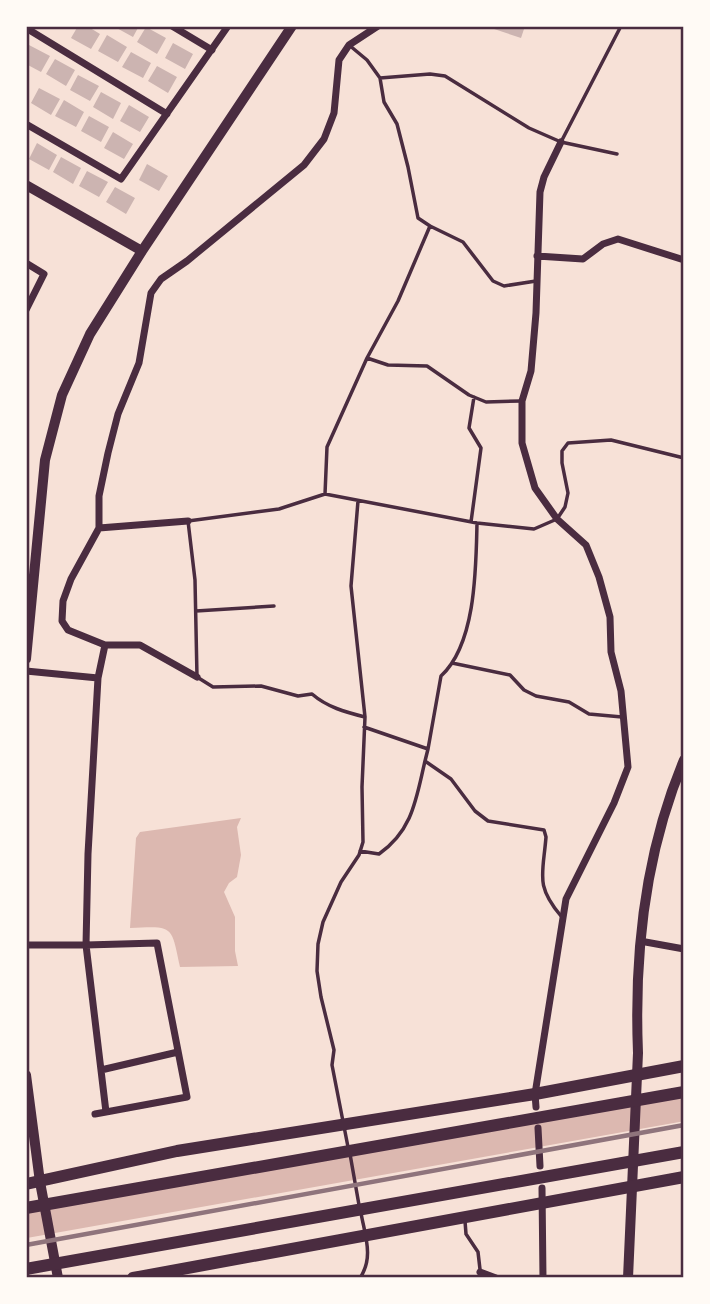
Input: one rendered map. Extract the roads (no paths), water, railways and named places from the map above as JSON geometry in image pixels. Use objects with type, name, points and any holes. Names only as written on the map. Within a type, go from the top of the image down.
[{"type":"main road","points":[[628,1278],[640,941],[655,847],[666,806],[684,760]]},
{"type":"main road","points":[[26,1184],[41,1187],[177,1151],[536,1100],[635,1075],[684,1066]]},
{"type":"main road","points":[[26,1208],[541,1123],[684,1092]]},
{"type":"main road","points":[[26,1269],[684,1152]]},
{"type":"main road","points":[[133,1278],[684,1177]]},
{"type":"street","points":[[172,26],[212,50]]},
{"type":"street","points":[[26,124],[121,179],[228,26]]},
{"type":"street","points":[[26,659],[45,460],[62,395],[90,334],[292,26]]},
{"type":"street","points":[[197,677],[140,645],[105,645],[68,629],[62,621],[63,601],[71,579],[99,528],[99,496],[108,453],[118,414],[139,363],[152,293],[161,279],[187,261],[304,165],[324,139],[334,113],[339,60],[349,45],[378,26]]},
{"type":"street","points":[[26,29],[167,114]]},
{"type":"street","points":[[536,1100],[566,899],[614,803],[628,767],[621,691],[611,652],[610,617],[598,577],[586,545],[557,519],[535,488],[522,443],[522,401],[531,371],[540,192],[544,177],[561,142]]},
{"type":"street","points":[[26,185],[142,251]]},
{"type":"street","points":[[537,256],[583,259],[603,244],[618,239],[684,260]]},
{"type":"street","points":[[26,263],[44,274],[26,310]]},
{"type":"street","points":[[99,528],[188,521]]},
{"type":"street","points":[[105,645],[98,678],[86,945],[106,1112]]},
{"type":"street","points":[[26,671],[98,678]]},
{"type":"street","points":[[640,941],[684,949]]},
{"type":"street","points":[[26,945],[157,943],[187,1097],[94,1114]]},
{"type":"street","points":[[101,1070],[178,1052]]},
{"type":"street","points":[[26,1075],[41,1187],[58,1278]]},
{"type":"street","points":[[541,1123],[542,1278]]},
{"type":"street","points":[[480,1275],[496,1278]]},
{"type":"lane","points":[[561,142],[621,26]]},
{"type":"lane","points":[[349,45],[367,60],[380,78],[384,102],[397,124],[418,218],[463,242],[493,281],[503,286],[536,281]]},
{"type":"lane","points":[[380,78],[430,74],[445,76],[529,128],[561,142],[617,154]]},
{"type":"lane","points":[[325,494],[327,447],[367,358],[398,301],[430,226]]},
{"type":"lane","points":[[367,358],[388,365],[428,366],[486,402],[522,401]]},
{"type":"lane","points":[[360,851],[379,854],[392,845],[405,830],[412,814],[428,749],[441,676],[460,649],[471,608],[476,568],[474,522],[481,448],[469,428],[474,397]]},
{"type":"lane","points":[[365,717],[344,712],[312,694],[299,696],[261,686],[213,687],[197,677],[195,580],[188,521],[279,509],[325,494],[474,522],[534,529],[557,519],[565,507],[568,493],[562,450],[568,443],[611,440],[684,458]]},
{"type":"lane","points":[[358,501],[351,586],[365,717],[363,842],[323,922],[318,944],[317,971],[334,1050],[332,1065],[369,1256],[367,1268],[360,1278]]},
{"type":"lane","points":[[195,611],[274,606]]},
{"type":"lane","points":[[452,663],[510,675],[524,690],[536,696],[569,702],[589,714],[623,718]]},
{"type":"lane","points":[[364,727],[428,749]]},
{"type":"lane","points":[[425,761],[450,779],[475,811],[488,821],[544,830],[546,837],[542,886],[547,899],[564,918]]},
{"type":"lane","points":[[464,1219],[466,1234],[478,1252],[480,1275]]},
{"type":"waterway","points":[[26,1225],[684,1108]]},
{"type":"railway","points":[[26,1245],[684,1125]]}]
